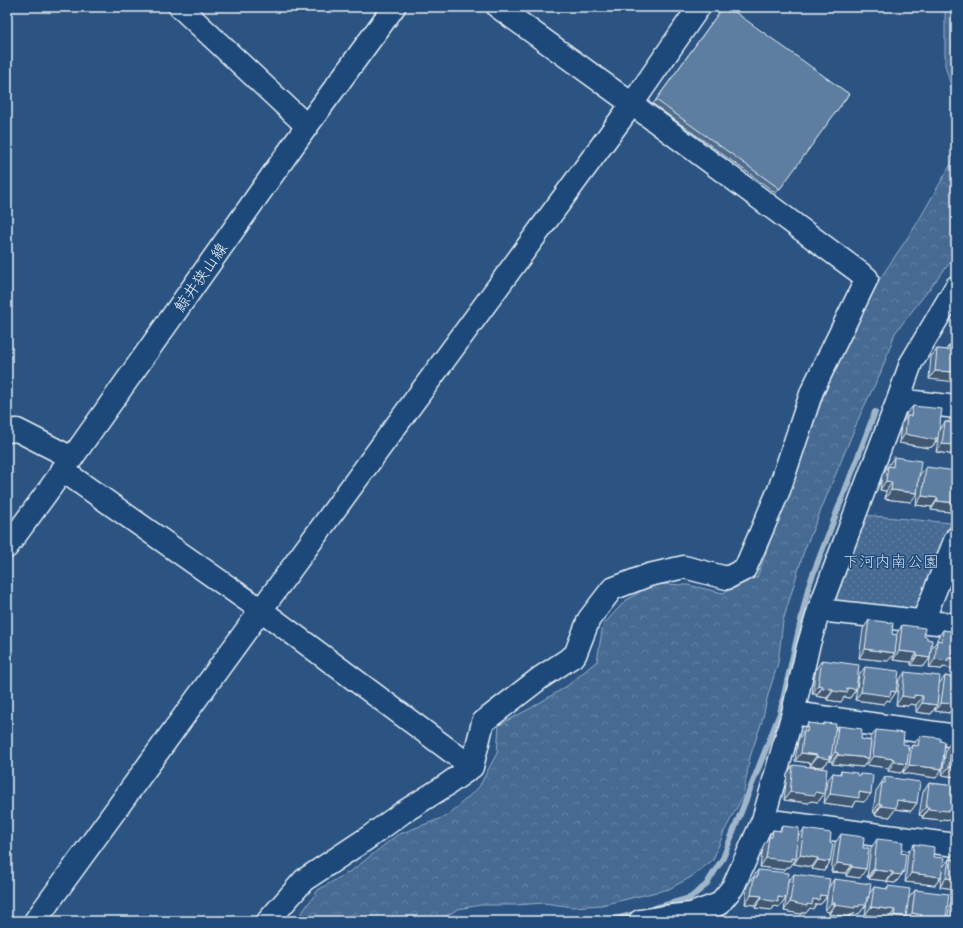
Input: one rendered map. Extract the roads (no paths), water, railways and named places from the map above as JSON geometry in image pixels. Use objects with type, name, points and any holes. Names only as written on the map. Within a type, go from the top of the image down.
[{"type":"street","points":[[180,7],[307,126]]},
{"type":"street","name":"鯨井狭山線","points":[[7,547],[307,126],[394,7]]},
{"type":"street","points":[[268,921],[304,880],[472,767],[483,722],[540,678],[574,655],[590,619],[612,589],[649,575],[684,567],[727,578],[746,569],[779,490],[812,391],[867,278],[498,7]]},
{"type":"street","points":[[35,921],[632,104],[699,7]]},
{"type":"street","points":[[640,921],[664,917],[694,918],[719,904],[733,887],[764,820],[808,647],[819,610],[911,363],[954,293]]},
{"type":"street","points":[[898,400],[956,407]]},
{"type":"street","points":[[7,431],[17,430],[67,464],[472,767]]},
{"type":"street","points":[[923,621],[956,538]]},
{"type":"street","points":[[819,610],[956,625]]},
{"type":"street","points":[[792,713],[956,736]]},
{"type":"street","points":[[764,820],[956,845]]},
{"type":"waterway","points":[[655,908],[690,898],[706,885],[723,858],[780,713],[809,585],[875,412]]},
{"type":"waterway","points":[[609,921],[638,913]]},
{"type":"park label","name":"下河内南公園","points":[[891,561]]}]
